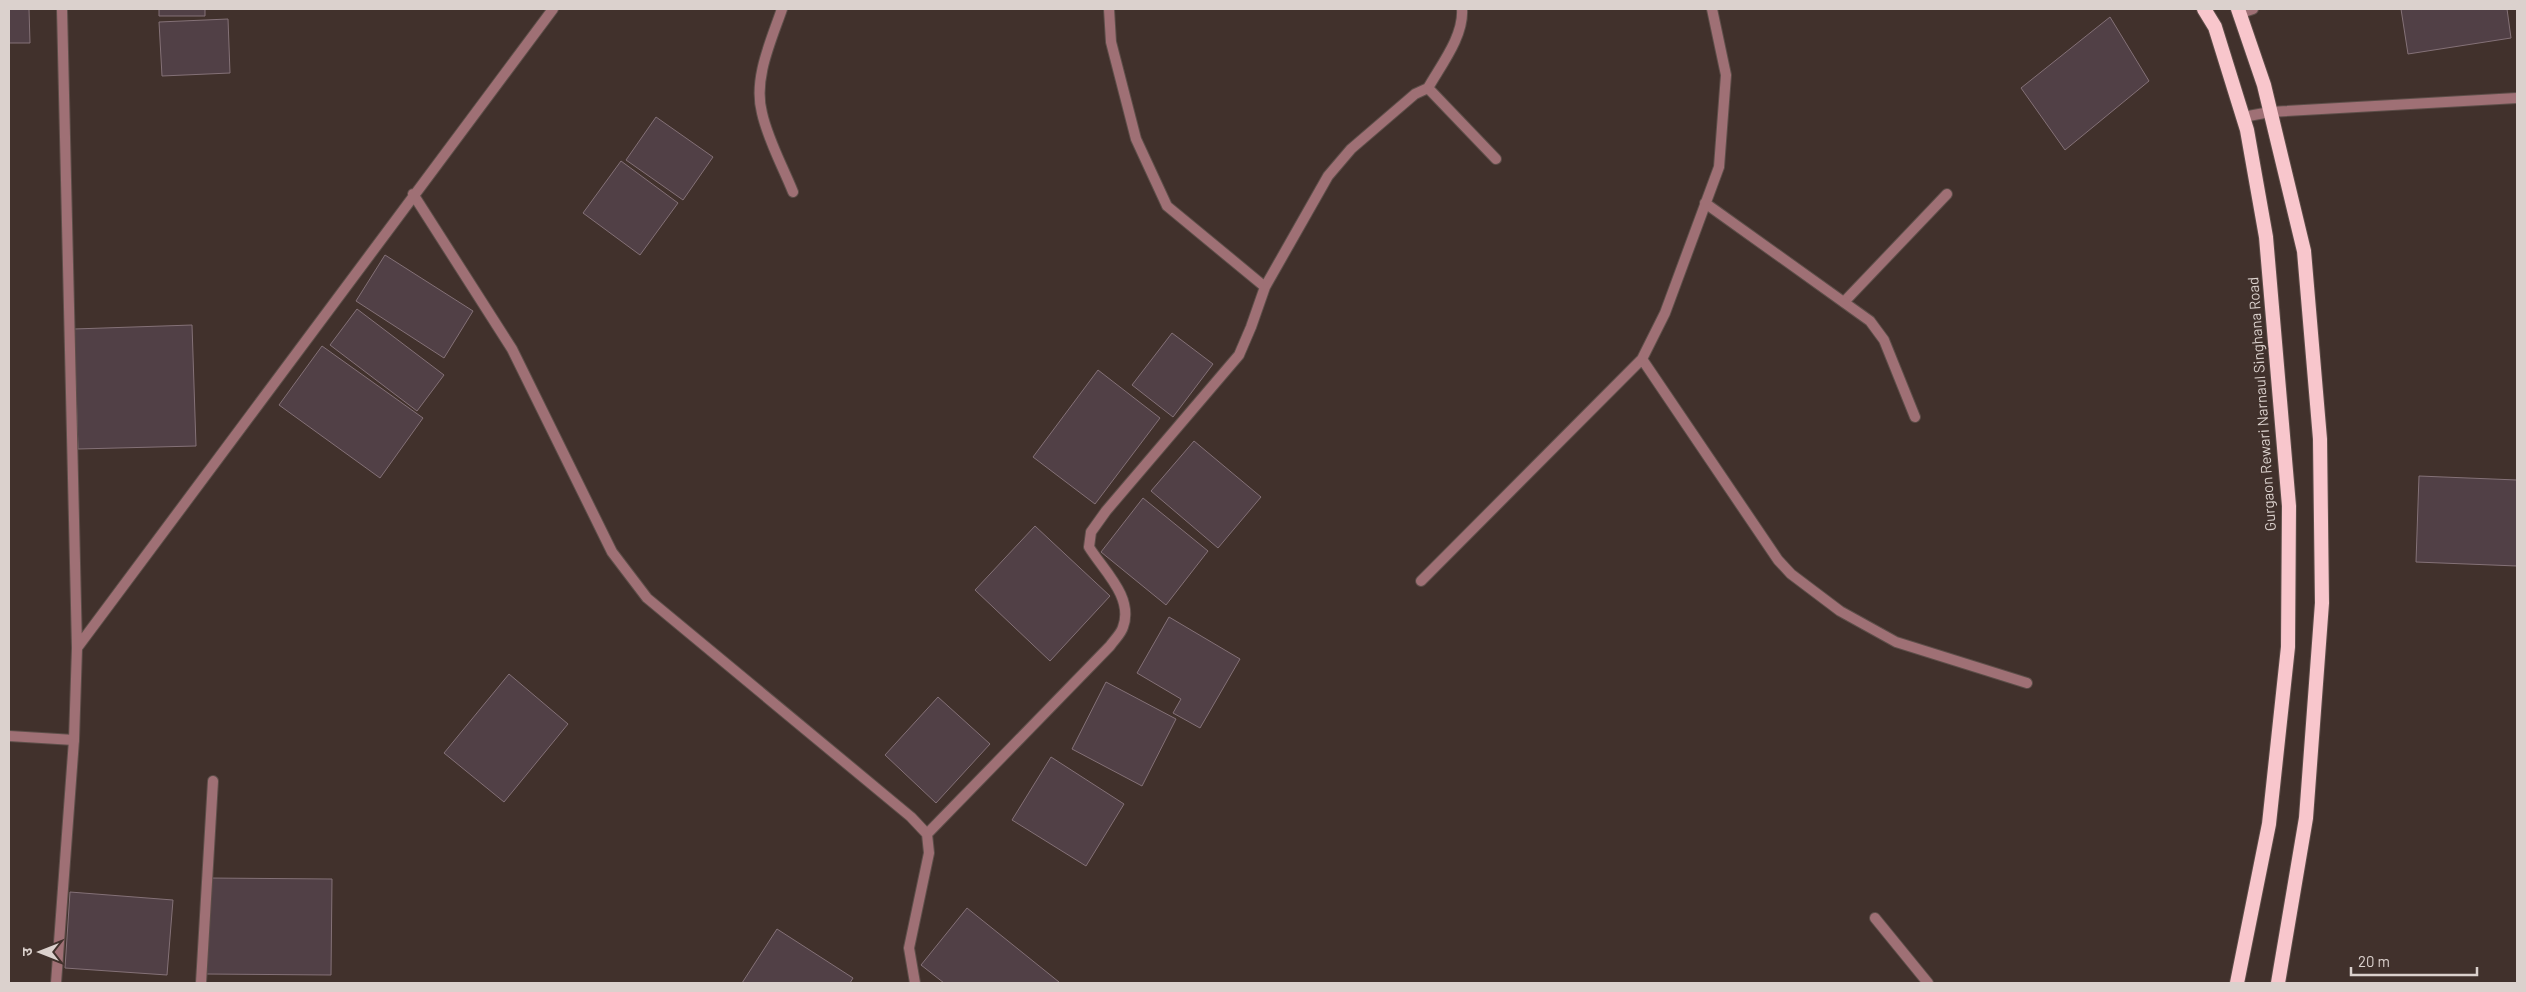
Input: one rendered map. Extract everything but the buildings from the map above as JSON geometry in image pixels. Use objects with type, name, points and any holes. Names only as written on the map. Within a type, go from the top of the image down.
[{"type":"highway","name":"Gurgaon Rewari Narnaul Singhana Road","points":[[2204,9],[2215,27],[2243,117],[2266,237],[2289,506],[2288,647],[2270,815],[2237,983]]},
{"type":"highway","points":[[2244,10],[2304,251],[2320,439],[2322,603],[2306,818],[2278,983]]},
{"type":"street","points":[[56,983],[74,740],[77,648],[62,9]]},
{"type":"street","points":[[77,648],[413,194],[553,9]]},
{"type":"street","points":[[782,9],[766,56],[760,85],[762,113],[793,192]]},
{"type":"street","points":[[1110,9],[1111,42],[1136,139],[1167,206],[1265,287]]},
{"type":"street","points":[[927,834],[1110,646],[1123,627],[1125,606],[1116,584],[1089,547],[1091,532],[1106,511],[1239,355],[1265,287],[1328,176],[1351,149],[1415,94],[1428,88],[1458,34],[1462,9]]},
{"type":"street","points":[[1421,581],[1642,359],[1665,313],[1719,167],[1726,75],[1712,9]]},
{"type":"street","points":[[1428,88],[1496,158]]},
{"type":"street","points":[[2243,117],[2270,112],[2517,98]]},
{"type":"street","points":[[413,194],[512,349],[612,552],[646,598],[911,817],[927,834],[929,853],[908,948],[915,983]]},
{"type":"street","points":[[1844,302],[1947,194]]},
{"type":"street","points":[[1705,203],[1870,321],[1884,340],[1915,417]]},
{"type":"street","points":[[1642,359],[1778,560],[1791,574],[1840,611],[1896,642],[2027,683]]},
{"type":"street","points":[[9,736],[74,740]]},
{"type":"street","points":[[201,983],[213,781]]},
{"type":"street","points":[[1875,918],[1928,983]]}]
